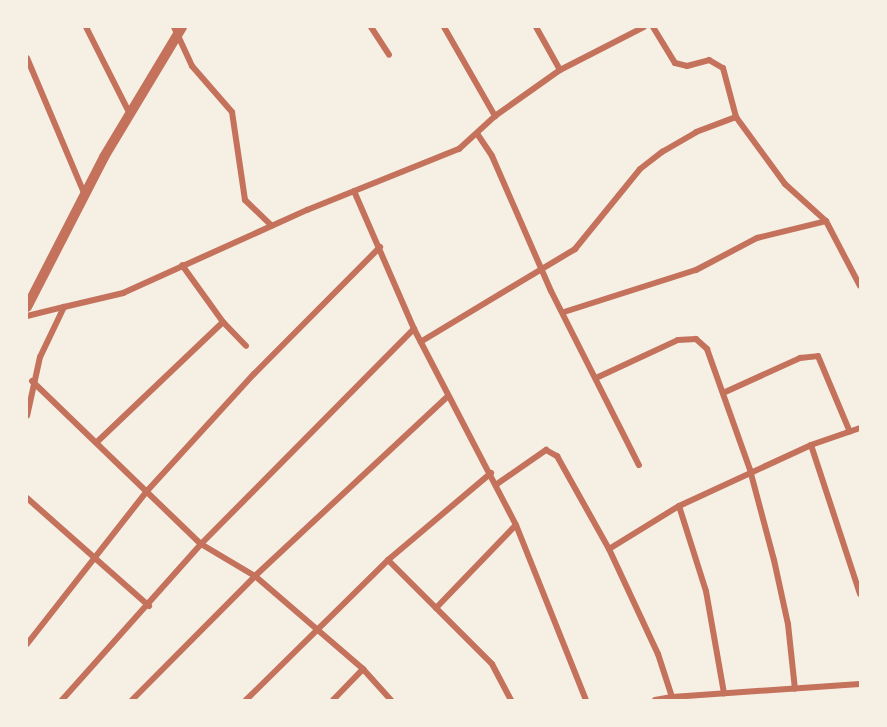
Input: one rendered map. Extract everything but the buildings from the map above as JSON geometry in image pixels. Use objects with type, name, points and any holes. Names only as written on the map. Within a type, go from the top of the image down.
[{"type":"street","points":[[86,27],[129,112]]},
{"type":"street","points":[[371,27],[389,55]]},
{"type":"street","points":[[444,27],[495,116]]},
{"type":"street","points":[[536,27],[560,70]]},
{"type":"street","points":[[626,27],[630,34]]},
{"type":"street","points":[[27,316],[123,293],[272,225],[459,149],[478,135],[495,116],[560,70],[644,27]]},
{"type":"street","points":[[652,27],[675,63],[687,66],[709,60],[723,68],[736,117],[785,184],[826,220],[860,286]]},
{"type":"street","points":[[27,307],[84,193],[178,30]]},
{"type":"street","points":[[178,30],[192,66],[232,111],[243,194],[272,225]]},
{"type":"street","points":[[27,58],[84,193]]},
{"type":"street","points":[[422,341],[540,267],[575,249],[640,169],[662,152],[696,132],[736,117]]},
{"type":"street","points":[[478,135],[495,162],[540,267],[639,465]]},
{"type":"street","points":[[354,191],[414,329],[491,473],[516,525],[586,700]]},
{"type":"street","points":[[564,312],[696,270],[757,238],[826,220]]},
{"type":"street","points":[[27,644],[93,556],[147,491],[262,365],[380,247]]},
{"type":"street","points":[[182,266],[223,322],[246,346]]},
{"type":"street","points":[[27,416],[32,381],[64,307]]},
{"type":"street","points":[[97,442],[223,322]]},
{"type":"street","points":[[62,700],[149,606],[201,544],[414,329]]},
{"type":"street","points":[[596,378],[678,340],[696,339],[707,349],[750,470],[788,624],[795,689]]},
{"type":"street","points":[[723,393],[800,358],[818,356],[850,432]]},
{"type":"street","points":[[32,381],[201,544],[255,576],[363,669],[391,700]]},
{"type":"street","points":[[132,700],[255,576],[448,396]]},
{"type":"street","points":[[609,549],[679,506],[750,470],[860,428]]},
{"type":"street","points":[[811,445],[860,594]]},
{"type":"street","points":[[496,484],[546,450],[551,450],[571,479],[609,549],[650,635],[672,697]]},
{"type":"street","points":[[246,700],[388,560],[491,473]]},
{"type":"street","points":[[27,498],[149,606]]},
{"type":"street","points":[[679,506],[706,591],[724,693]]},
{"type":"street","points":[[436,608],[516,525]]},
{"type":"street","points":[[388,560],[492,664],[511,700]]},
{"type":"street","points":[[333,700],[363,669]]},
{"type":"street","points":[[655,700],[860,684]]}]
